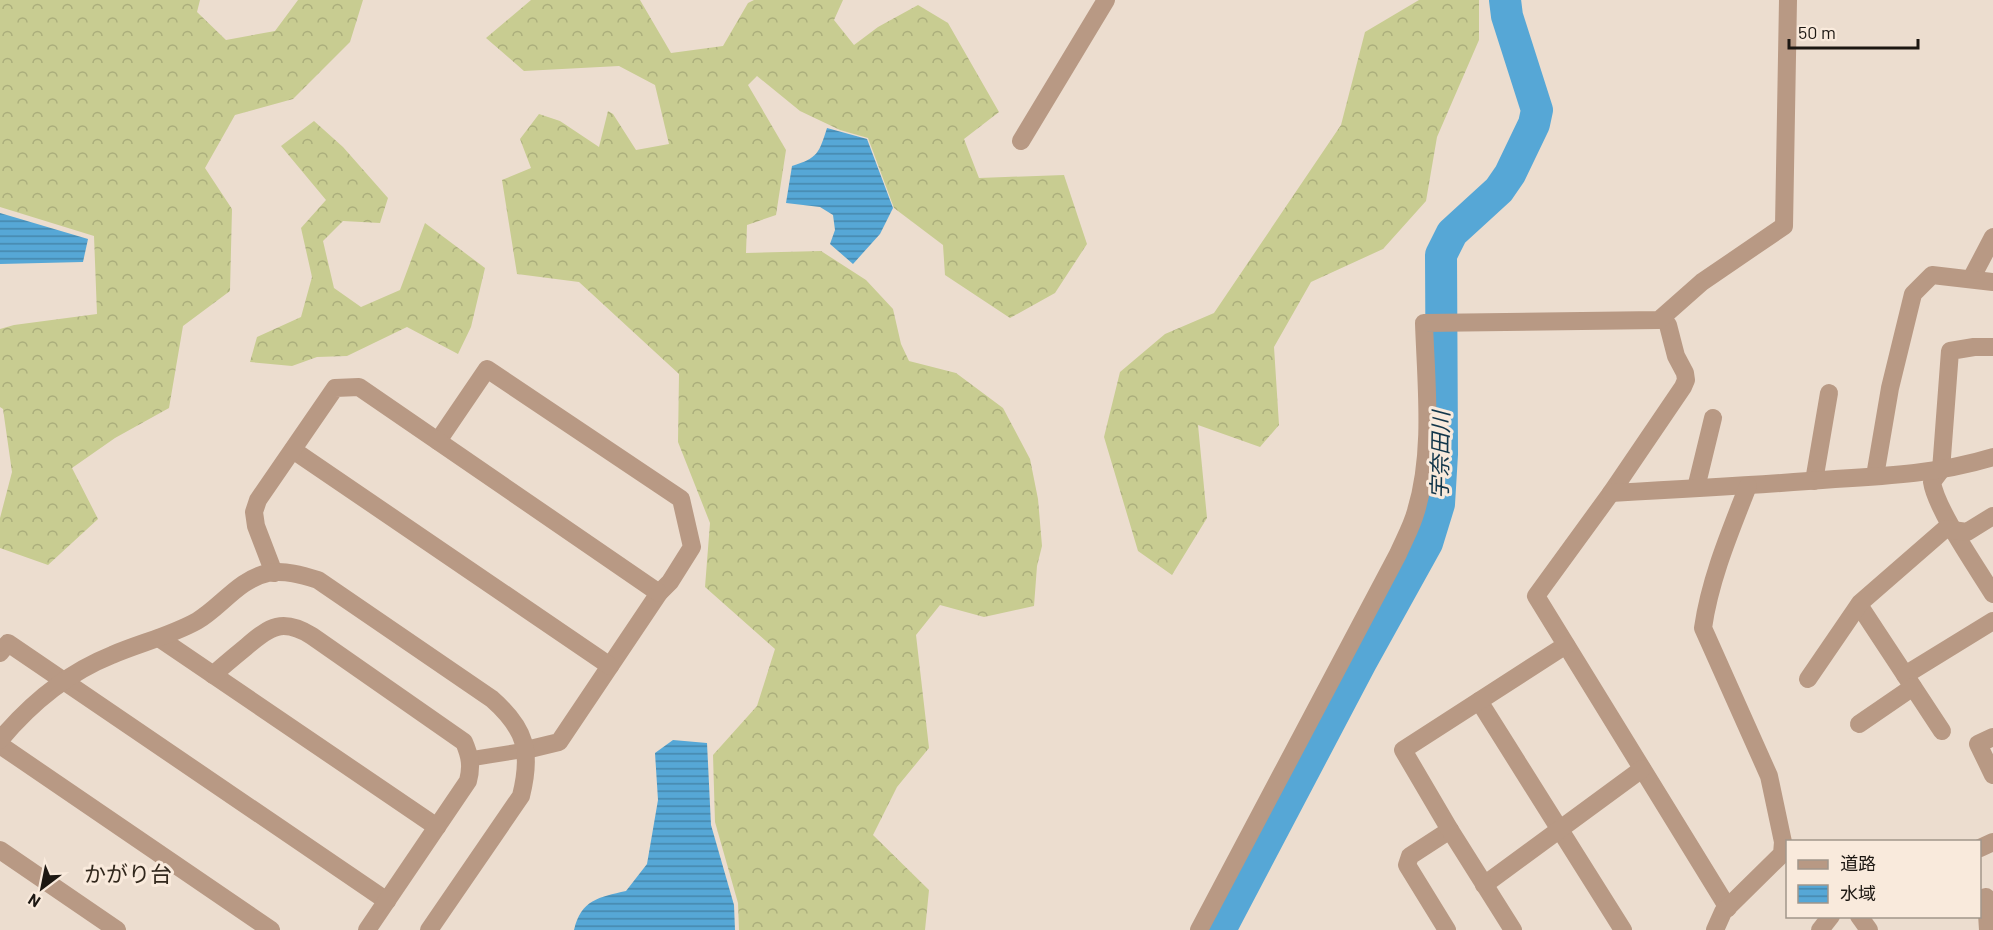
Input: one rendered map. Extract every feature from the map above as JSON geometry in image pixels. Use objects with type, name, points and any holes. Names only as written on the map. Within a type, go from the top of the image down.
[{"type":"street","points":[[1021,141],[1106,0]]},
{"type":"street","points":[[1198,930],[1398,554],[1416,513],[1422,487],[1427,433],[1424,323],[1659,320],[1702,282],[1784,225],[1788,0]]},
{"type":"street","points":[[1971,279],[1993,237]]},
{"type":"street","points":[[1875,476],[1890,388],[1912,294],[1932,275],[1993,282]]},
{"type":"street","points":[[1662,318],[1668,325],[1686,380],[1611,493],[1536,596],[1728,908]]},
{"type":"street","points":[[1993,347],[1950,351],[1941,470],[1932,483],[1955,531],[1993,594]]},
{"type":"street","points":[[438,441],[487,369],[681,500],[692,547],[559,742],[470,759]]},
{"type":"street","points":[[274,573],[256,526],[254,512],[258,500],[335,388],[359,387],[660,593]]},
{"type":"street","points":[[1814,481],[1829,393]]},
{"type":"street","points":[[1696,488],[1713,418]]},
{"type":"street","points":[[292,450],[610,666]]},
{"type":"street","points":[[1611,493],[1748,486],[1941,470],[1993,457]]},
{"type":"street","points":[[1715,930],[1723,912],[1785,856],[1769,776],[1703,628],[1726,543],[1748,486]]},
{"type":"street","points":[[1808,679],[1859,605],[1945,530],[1967,532],[1993,516]]},
{"type":"street","points":[[0,740],[32,705],[63,681],[92,663],[159,638],[198,620],[239,586],[254,578],[274,573],[302,575],[318,580],[492,699],[507,712],[518,728],[526,750],[525,777],[521,796],[429,930]]},
{"type":"street","points":[[1859,605],[1942,731]]},
{"type":"street","points":[[1858,724],[1909,681],[1993,621]]},
{"type":"street","points":[[213,675],[266,629],[292,626],[312,636],[464,742],[470,759],[471,769],[468,781],[367,930]]},
{"type":"street","points":[[159,638],[437,827]]},
{"type":"street","points":[[0,652],[8,643],[387,901]]},
{"type":"street","points":[[1513,930],[1403,750],[1566,645]]},
{"type":"street","points":[[1479,700],[1623,930]]},
{"type":"street","points":[[1993,736],[1978,744],[1993,775]]},
{"type":"street","points":[[0,745],[271,930]]},
{"type":"street","points":[[1484,885],[1642,769]]},
{"type":"street","points":[[1447,930],[1407,865],[1410,856],[1450,830]]},
{"type":"street","points":[[0,850],[117,930]]},
{"type":"street","points":[[1986,897],[1988,930]]},
{"type":"street","points":[[1820,930],[1829,918]]},
{"type":"green space","points":[[0,0],[200,0],[197,12],[226,40],[275,31],[298,0],[363,0],[350,42],[293,99],[235,115],[205,168],[232,209],[230,291],[183,326],[169,408],[115,438],[72,468],[98,519],[48,565],[0,548],[0,518],[12,472],[3,409],[0,407],[0,329],[14,325],[97,314],[94,236],[0,207]]},
{"type":"green space","points":[[531,0],[640,0],[671,53],[723,46],[748,3],[754,0],[843,0],[834,20],[854,45],[878,27],[918,5],[948,23],[999,112],[964,139],[979,178],[1064,175],[1087,244],[1055,293],[1010,318],[945,275],[943,245],[894,208],[868,138],[840,130],[800,111],[757,76],[748,85],[786,150],[776,215],[747,225],[746,253],[821,251],[866,280],[893,309],[901,344],[909,361],[956,373],[1003,408],[1030,459],[1038,499],[1042,546],[1037,566],[1034,606],[984,617],[940,605],[916,635],[929,748],[897,787],[873,835],[929,890],[925,930],[739,930],[738,903],[715,822],[713,755],[757,706],[775,649],[705,587],[710,523],[678,442],[679,374],[579,282],[517,274],[502,180],[531,168],[520,139],[539,114],[560,121],[599,147],[608,111],[613,114],[636,150],[669,144],[655,85],[619,66],[524,71],[486,38]]},
{"type":"green space","points":[[1419,0],[1479,0],[1479,40],[1437,137],[1426,201],[1383,249],[1311,282],[1274,347],[1279,425],[1260,447],[1198,425],[1207,518],[1172,575],[1138,551],[1104,437],[1120,372],[1165,334],[1214,313],[1341,125],[1365,32]]},
{"type":"green space","points":[[314,121],[343,147],[388,198],[380,223],[343,221],[323,241],[334,288],[361,307],[400,290],[425,223],[485,268],[471,327],[458,354],[407,327],[347,356],[317,357],[292,366],[250,362],[257,337],[301,317],[312,277],[301,228],[326,200],[281,146]]},
{"type":"water","points":[[827,128],[867,139],[893,208],[880,234],[853,264],[830,244],[835,230],[833,215],[820,207],[786,203],[792,166],[807,160],[816,153]]},
{"type":"water","points":[[0,213],[88,239],[83,262],[0,264]]},
{"type":"water","points":[[673,740],[707,743],[711,825],[734,905],[735,930],[574,930],[586,906],[607,895],[626,891],[647,864],[658,800],[655,753]]},
{"type":"waterway","name":"宇奈田川","points":[[1220,930],[1361,662],[1427,543],[1439,504],[1442,454],[1441,255],[1452,233],[1499,190],[1510,174],[1534,124],[1537,110],[1507,16],[1505,0]]},
{"type":"district","name":"かがり台","points":[[128,873]]}]
